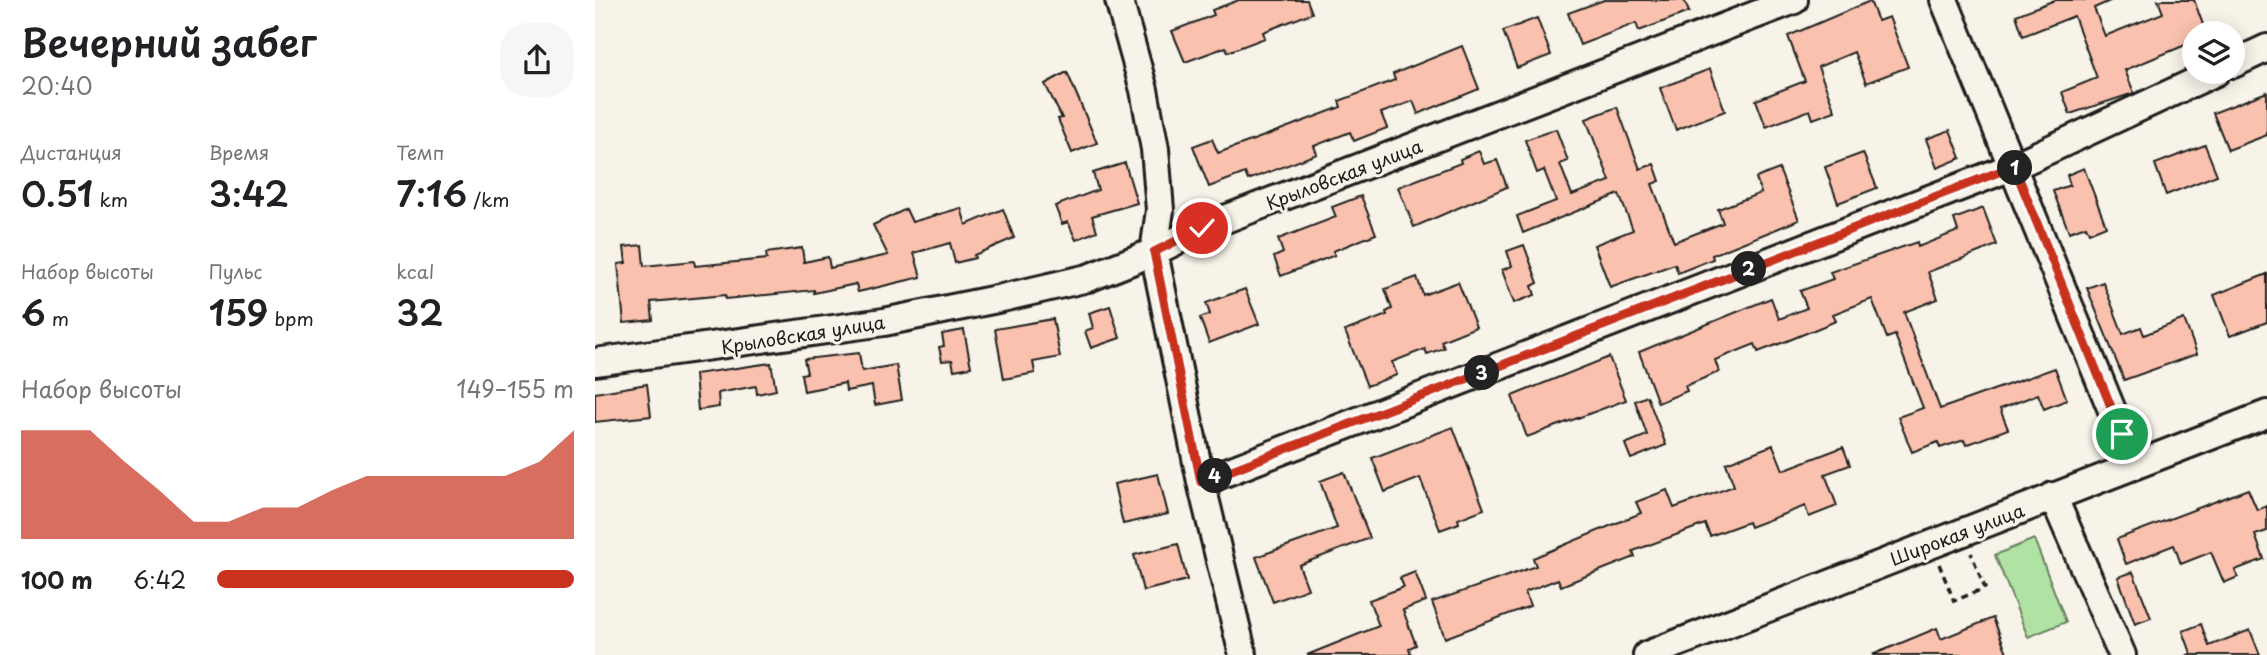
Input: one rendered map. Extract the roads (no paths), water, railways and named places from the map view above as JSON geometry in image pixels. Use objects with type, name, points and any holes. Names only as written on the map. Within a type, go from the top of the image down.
[{"type":"street","name":"Крыловская улица","points":[[595,362],[884,322],[1088,278],[1154,252],[1202,228],[1794,0]]},
{"type":"street","points":[[1944,0],[2134,464]]},
{"type":"street","points":[[1126,2],[1155,149],[1160,210],[1154,252],[1201,482],[1243,655]]},
{"type":"street","points":[[2245,58],[2267,48]]},
{"type":"street","points":[[1201,482],[2014,166],[2189,84]]},
{"type":"street","name":"Широкая улица","points":[[1647,655],[1684,648],[1963,531],[2267,414]]},
{"type":"street","points":[[2053,496],[2119,654]]}]
